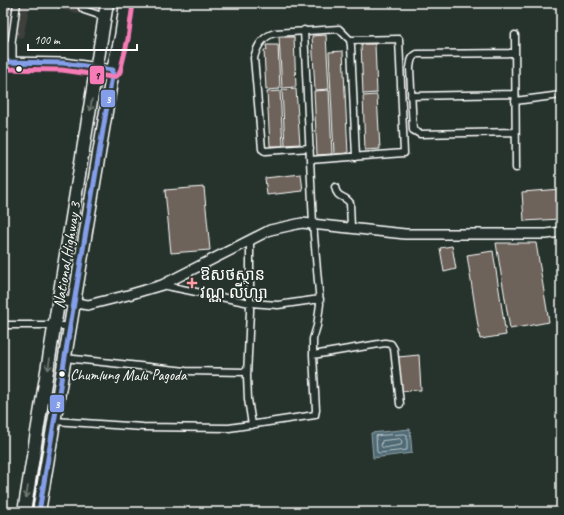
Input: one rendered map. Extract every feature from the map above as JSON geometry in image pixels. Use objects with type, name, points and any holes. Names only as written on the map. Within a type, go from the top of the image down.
[{"type":"highway","name":"National Highway 3","points":[[24,512],[107,3]]},
{"type":"highway","name":"National Highway 3","points":[[39,512],[113,70],[126,3]]},
{"type":"street","points":[[17,3],[7,46],[7,62],[64,63],[113,70]]},
{"type":"street","points":[[81,3],[84,10],[105,18]]},
{"type":"street","points":[[310,148],[265,151],[262,149],[254,63],[258,47],[264,37],[274,32],[339,29],[350,40],[351,46],[356,157]]},
{"type":"street","points":[[54,421],[143,427],[229,428],[315,415],[316,410],[312,355],[313,339],[317,326],[320,299],[313,224],[304,30]]},
{"type":"street","points":[[515,35],[516,168]]},
{"type":"street","points":[[310,160],[404,153],[399,39],[350,40]]},
{"type":"street","points":[[515,54],[418,54],[411,60],[413,130],[420,134],[515,132]]},
{"type":"street","points":[[411,96],[515,94]]},
{"type":"street","points":[[515,101],[561,95]]},
{"type":"street","points":[[335,187],[336,193],[347,199],[350,203],[351,228]]},
{"type":"street","points":[[59,300],[88,305],[162,285],[270,230],[302,223],[405,234],[546,234],[561,232]]},
{"type":"street","points":[[250,241],[250,303],[247,372],[248,399],[252,425]]},
{"type":"street","points":[[162,285],[250,303],[278,305],[320,299]]},
{"type":"street","points":[[3,325],[55,325],[70,328]]},
{"type":"street","points":[[312,355],[385,343],[391,344],[394,349],[400,404]]},
{"type":"street","points":[[65,358],[186,372],[247,372]]},
{"type":"shaded area","points":[[3,3],[30,3],[23,39],[3,34]]},
{"type":"shaded area","points":[[30,3],[99,3],[97,17]]},
{"type":"water","points":[[410,429],[412,453],[373,458],[371,433]]},
{"type":"building","points":[[3,3],[10,3],[8,13],[3,12]]},
{"type":"building","points":[[46,3],[65,3],[65,8],[46,5]]},
{"type":"building","points":[[3,15],[7,16],[4,31],[3,31]]},
{"type":"building","points":[[326,35],[329,89],[315,90],[312,36]]},
{"type":"building","points":[[279,37],[294,37],[296,87],[282,88]]},
{"type":"building","points":[[361,44],[375,44],[377,93],[363,94]]},
{"type":"building","points":[[266,45],[278,45],[280,89],[266,90],[264,50],[267,50]]},
{"type":"building","points":[[343,51],[348,153],[334,154],[329,52]]},
{"type":"building","points":[[296,89],[300,144],[285,145],[282,90]]},
{"type":"building","points":[[329,90],[332,154],[317,155],[314,91]]},
{"type":"building","points":[[280,91],[283,146],[270,146],[267,92]]},
{"type":"building","points":[[377,95],[380,149],[365,150],[363,96]]},
{"type":"building","points":[[301,174],[303,191],[267,195],[265,178]]},
{"type":"building","points":[[204,187],[210,250],[171,253],[165,190]]},
{"type":"building","points":[[561,189],[561,219],[524,221],[522,192]]},
{"type":"building","points":[[496,243],[536,243],[549,322],[510,329]]},
{"type":"building","points":[[452,246],[456,269],[444,272],[440,248]]},
{"type":"building","points":[[493,251],[506,335],[480,339],[467,255]]},
{"type":"building","points":[[419,355],[421,390],[400,391],[398,357]]},
{"type":"transit line","name":"9","points":[[3,69],[62,70],[112,77],[117,76],[120,72],[128,39],[133,4]]},
{"type":"transit line","name":"3","points":[[3,62],[63,63],[113,70],[39,512]]},
{"type":"place","name":"ឱសថស្ថាន វណ្ណ លីហ្សា","points":[[192,283]]},
{"type":"place","name":"Chumlung Malu Pagoda","points":[[62,374]]}]
